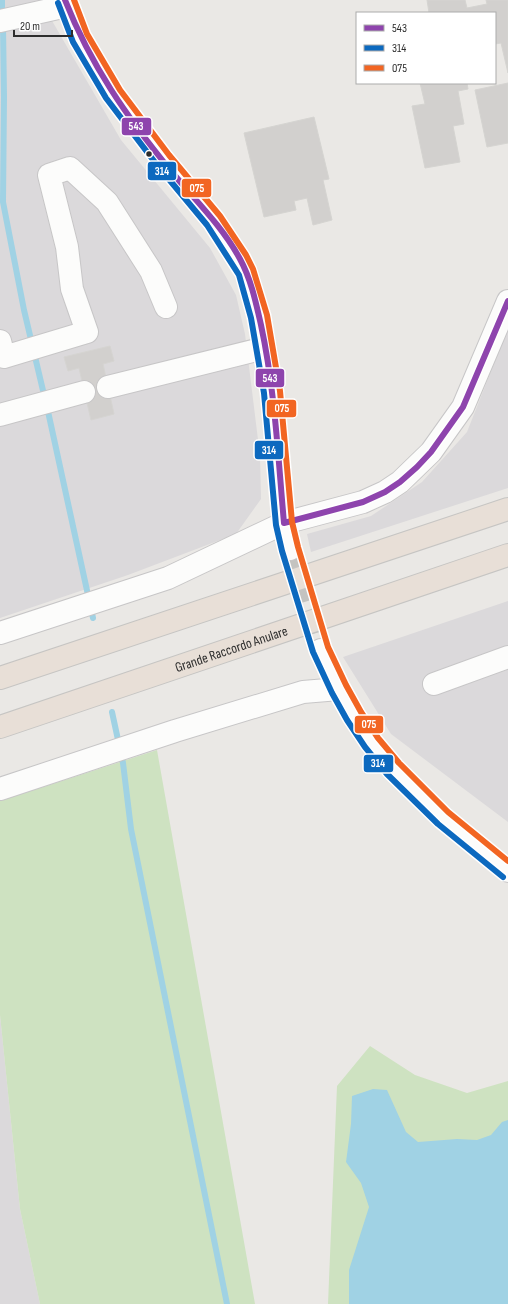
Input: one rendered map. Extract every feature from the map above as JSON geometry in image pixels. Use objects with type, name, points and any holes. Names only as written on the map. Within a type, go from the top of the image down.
[{"type":"highway","points":[[0,678],[508,509]]},
{"type":"highway","name":"Grande Raccordo Anulare","points":[[0,727],[508,555]]},
{"type":"street","points":[[5,20],[66,3],[80,38],[112,94],[163,160],[213,220],[239,258],[246,272],[255,300],[265,348],[272,392],[284,523],[290,550]]},
{"type":"street","points":[[0,341],[4,357],[87,332],[72,289],[67,247],[49,175],[70,168],[107,202],[151,271],[166,307]]},
{"type":"street","points":[[0,633],[168,578],[284,523],[363,502],[375,497],[395,485],[431,452],[463,408],[508,301]]},
{"type":"street","points":[[108,387],[265,348]]},
{"type":"street","points":[[0,415],[84,392]]},
{"type":"street","points":[[321,650],[339,689],[372,744],[393,768],[443,818],[508,871]]},
{"type":"street","points":[[434,684],[508,657]]},
{"type":"street","points":[[0,789],[175,731],[303,692],[339,689]]},
{"type":"shaded area","points":[[0,0],[40,0],[121,140],[210,248],[236,295],[245,334],[260,456],[261,499],[236,534],[128,575],[0,618]]},
{"type":"shaded area","points":[[508,328],[508,488],[311,552],[307,534],[371,516],[422,482],[467,432]]},
{"type":"shaded area","points":[[508,601],[508,822],[391,734],[343,657]]},
{"type":"shaded area","points":[[0,1015],[20,1209],[40,1304],[0,1304]]},
{"type":"green space","points":[[157,750],[255,1304],[40,1304],[20,1209],[0,1015],[0,801]]},
{"type":"green space","points":[[370,1046],[415,1075],[467,1093],[508,1081],[508,1304],[328,1304],[337,1086]]},
{"type":"water","points":[[373,1089],[387,1090],[406,1132],[418,1142],[457,1139],[477,1140],[491,1135],[502,1122],[508,1120],[508,1304],[349,1304],[349,1270],[369,1207],[361,1183],[346,1162],[351,1124],[352,1096]]},
{"type":"building","points":[[427,0],[465,0],[467,8],[487,4],[486,0],[508,0],[508,73],[501,43],[496,44],[496,12],[429,12]]},
{"type":"building","points":[[508,83],[508,143],[487,147],[475,90]]},
{"type":"building","points":[[420,84],[467,84],[468,89],[458,91],[464,124],[453,126],[460,162],[425,168],[412,106],[425,104]]},
{"type":"building","points":[[314,117],[329,179],[323,180],[332,220],[313,225],[307,198],[294,201],[296,210],[264,217],[244,133]]},
{"type":"building","points":[[110,346],[114,361],[103,364],[114,414],[91,420],[79,368],[68,371],[64,357]]},
{"type":"waterway","points":[[2,0],[2,16]]},
{"type":"waterway","points":[[3,25],[3,202],[24,310],[49,416],[93,618]]},
{"type":"waterway","points":[[112,712],[123,763],[131,829],[227,1304]]},
{"type":"tunnel","points":[[290,549],[321,650]]},
{"type":"transit line","name":"543","points":[[65,0],[86,47],[111,90],[155,151],[225,235],[240,259],[247,275],[253,291],[261,325],[270,374],[276,424],[284,523]]},
{"type":"transit line","name":"075","points":[[74,0],[87,34],[120,90],[169,155],[220,216],[246,255],[253,269],[267,315],[280,391],[292,522],[328,647],[346,685],[378,738],[399,763],[448,812],[508,861]]},
{"type":"transit line","name":"314","points":[[58,3],[73,42],[106,98],[157,165],[207,225],[239,275],[251,318],[264,393],[276,525],[282,551],[313,652],[332,693],[347,720],[365,747],[387,774],[438,824],[503,877]]},
{"type":"transit line","name":"543","points":[[284,523],[363,502],[385,492],[400,482],[417,467],[431,452],[463,407],[508,301]]}]
